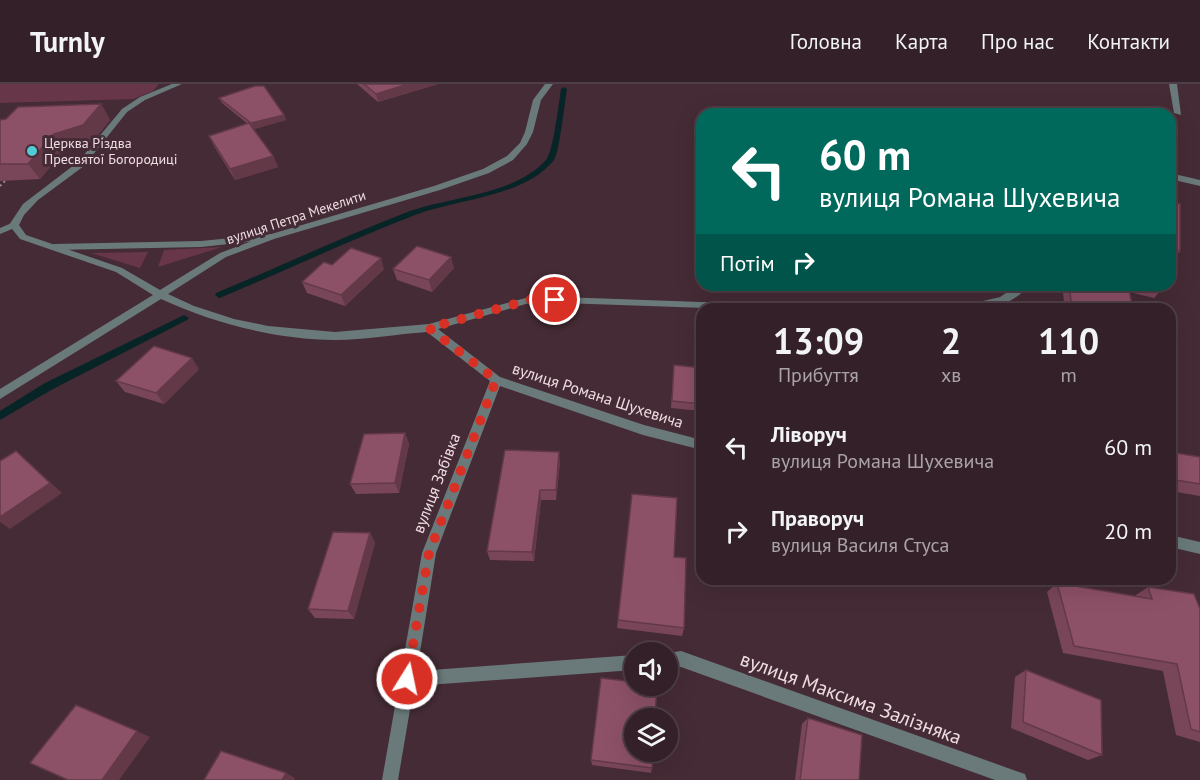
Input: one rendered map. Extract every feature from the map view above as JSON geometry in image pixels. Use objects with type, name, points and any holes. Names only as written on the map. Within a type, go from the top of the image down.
[{"type":"street","points":[[0,231],[14,225],[18,214],[35,197],[80,166],[98,146],[115,119],[129,106],[178,84]]},
{"type":"street","name":"вулиця Петра Мекелити","points":[[0,394],[223,255],[271,237],[486,171],[510,158],[523,144],[529,132],[537,100],[549,84]]},
{"type":"street","points":[[1173,84],[1178,113]]},
{"type":"street","points":[[1176,178],[1200,183]]},
{"type":"street","points":[[14,225],[23,237],[119,270],[159,294],[212,315],[268,330],[335,336],[429,328],[533,299],[696,304]]},
{"type":"street","points":[[54,247],[201,244],[271,237]]},
{"type":"street","points":[[993,303],[1019,291]]},
{"type":"street","name":"вулиця Романа Шухевича","points":[[429,328],[496,380],[642,430],[696,444]]},
{"type":"street","name":"вулиця Забівка","points":[[390,780],[429,553],[496,380]]},
{"type":"street","points":[[1176,542],[1200,548]]},
{"type":"street","name":"вулиця Максима Залізняка","points":[[678,659],[1019,780]]},
{"type":"street","points":[[407,679],[624,664]]},
{"type":"path","points":[[0,186],[5,181]]},
{"type":"shaded area","points":[[0,84],[159,84],[153,91],[133,99],[0,103]]},
{"type":"shaded area","points":[[222,247],[158,267],[164,250]]},
{"type":"shaded area","points":[[148,252],[140,268],[91,253]]},
{"type":"building","points":[[364,84],[408,84],[376,94]]},
{"type":"building","points":[[255,86],[264,86],[284,115],[251,123],[219,98]]},
{"type":"building","points":[[101,104],[83,125],[54,134],[28,164],[0,164],[0,120],[6,119],[18,107]]},
{"type":"building","points":[[249,123],[273,156],[230,169],[209,136]]},
{"type":"building","points":[[1176,203],[1180,204],[1180,251],[1176,250]]},
{"type":"building","points":[[417,246],[451,257],[429,280],[393,269]]},
{"type":"building","points":[[351,248],[381,258],[341,295],[302,282],[324,262],[332,265]]},
{"type":"building","points":[[1070,291],[1129,291],[1132,303],[1071,303]]},
{"type":"building","points":[[154,346],[192,358],[156,393],[116,381]]},
{"type":"building","points":[[674,365],[696,367],[696,403],[672,401]]},
{"type":"building","points":[[405,433],[395,483],[350,484],[364,434]]},
{"type":"building","points":[[505,450],[559,452],[556,490],[540,490],[532,552],[487,551]]},
{"type":"building","points":[[16,451],[50,483],[0,517],[0,461]]},
{"type":"building","points":[[1176,453],[1200,457],[1200,484],[1176,480]]},
{"type":"building","points":[[632,494],[677,498],[674,557],[686,558],[684,628],[618,620]]},
{"type":"building","points":[[333,532],[370,533],[348,611],[308,609]]},
{"type":"building","points":[[1058,585],[1152,599],[1148,587],[1194,594],[1200,609],[1200,732],[1191,729],[1177,664],[1074,646]]},
{"type":"building","points":[[1026,670],[1101,700],[1102,755],[1023,722]]},
{"type":"building","points":[[601,678],[624,681],[624,696],[656,696],[656,708],[624,708],[624,762],[652,762],[652,768],[591,760]]},
{"type":"building","points":[[76,705],[137,731],[102,780],[68,780],[30,763]]},
{"type":"building","points":[[808,718],[862,735],[859,780],[800,780]]},
{"type":"building","points":[[221,751],[286,773],[282,780],[204,780]]},
{"type":"waterway","points":[[219,295],[413,213],[487,193],[524,180],[540,170],[552,158],[564,89]]},
{"type":"waterway","points":[[0,416],[49,386],[184,318]]},
{"type":"place","name":"Церква Різдва Пресвятої Богородиці","points":[[32,151]]},
{"type":"route","points":[[407,679],[429,553],[496,380],[429,328],[533,299],[555,300]]}]
